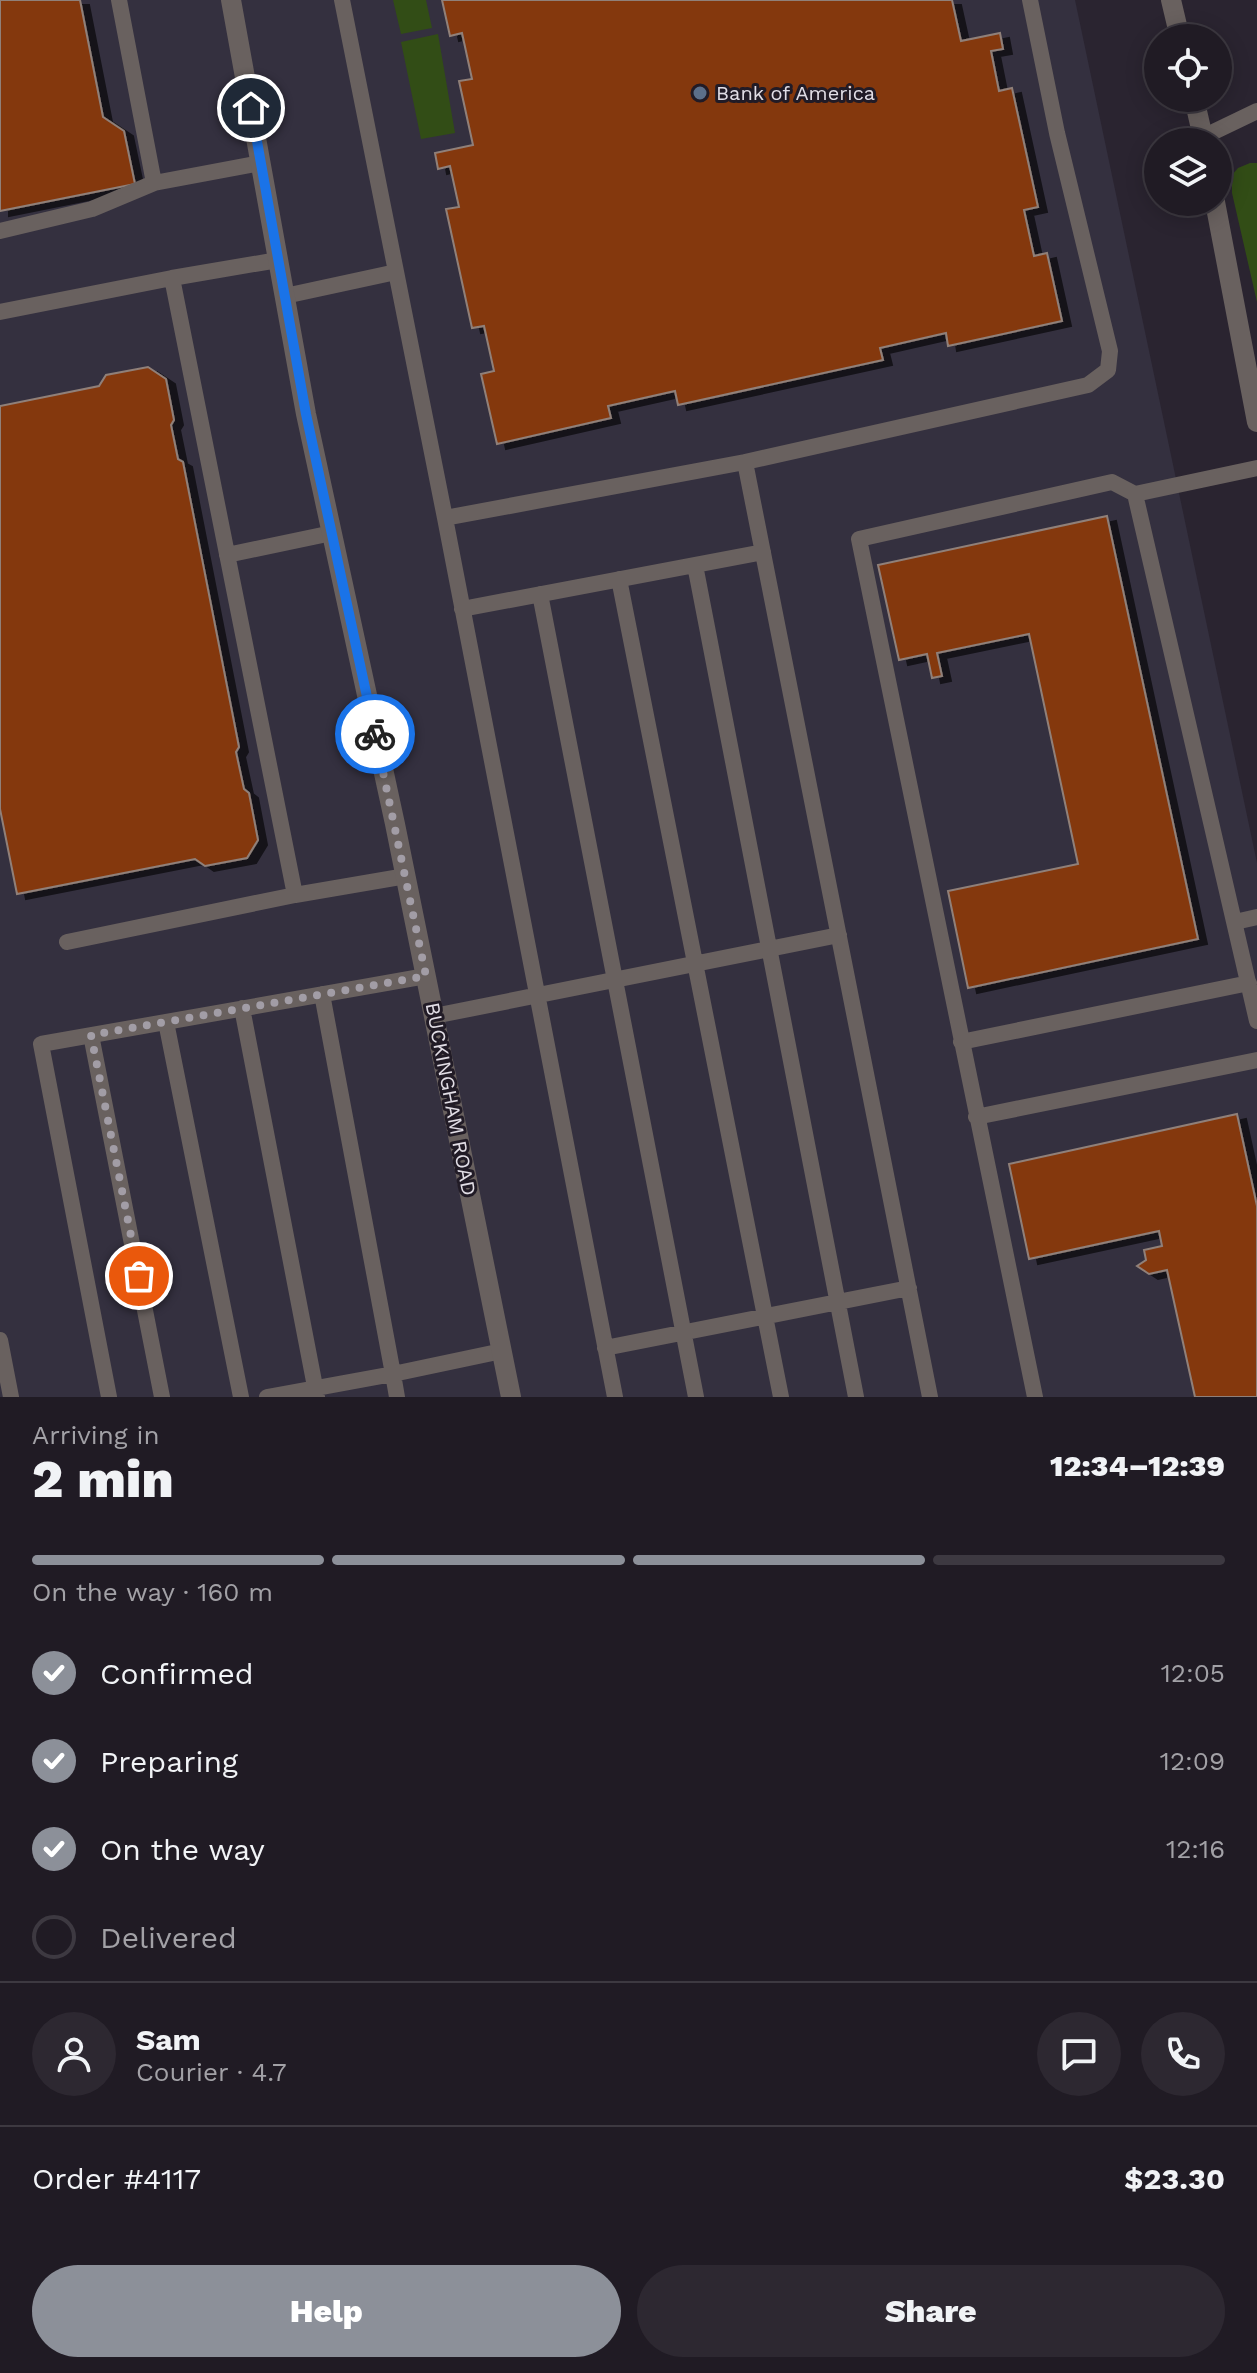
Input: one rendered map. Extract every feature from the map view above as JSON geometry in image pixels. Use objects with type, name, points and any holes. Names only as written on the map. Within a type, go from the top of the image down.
[{"type":"street","name":"BUCKINGHAM ROAD","points":[[231,0],[306,414],[406,876],[511,1397]]},
{"type":"street","points":[[1171,0],[1177,24]]},
{"type":"street","points":[[1218,216],[1257,422]]},
{"type":"lane","points":[[119,0],[154,183]]},
{"type":"lane","points":[[342,0],[615,1397]]},
{"type":"lane","points":[[445,518],[745,462],[1088,385],[1108,370],[1110,351],[1057,133],[1030,0]]},
{"type":"lane","points":[[1225,128],[1257,111]]},
{"type":"lane","points":[[0,231],[92,209],[154,183],[261,163]]},
{"type":"lane","points":[[0,312],[278,260]]},
{"type":"lane","points":[[285,296],[396,272]]},
{"type":"lane","points":[[172,278],[295,895]]},
{"type":"lane","points":[[745,462],[930,1397]]},
{"type":"lane","points":[[1035,1397],[859,539],[1112,482],[1135,494],[1257,468]]},
{"type":"lane","points":[[1135,494],[1257,1021]]},
{"type":"lane","points":[[227,555],[332,533]]},
{"type":"lane","points":[[462,609],[763,552]]},
{"type":"lane","points":[[695,565],[856,1397]]},
{"type":"lane","points":[[619,579],[781,1397]]},
{"type":"lane","points":[[540,594],[696,1397]]},
{"type":"lane","points":[[67,942],[295,895],[406,876]]},
{"type":"lane","points":[[1235,922],[1257,917]]},
{"type":"lane","points":[[434,1016],[839,935]]},
{"type":"lane","points":[[109,1397],[41,1044],[426,976]]},
{"type":"lane","points":[[961,1042],[1249,983]]},
{"type":"lane","points":[[322,994],[397,1397]]},
{"type":"lane","points":[[242,1008],[317,1393]]},
{"type":"lane","points":[[166,1022],[241,1397]]},
{"type":"lane","points":[[91,1035],[162,1397]]},
{"type":"lane","points":[[976,1117],[1257,1060]]},
{"type":"lane","points":[[605,1348],[909,1288]]},
{"type":"lane","points":[[0,1340],[11,1397]]},
{"type":"lane","points":[[267,1397],[317,1393],[502,1351]]},
{"type":"shaded area","points":[[0,0],[1075,0],[1257,863],[1257,1397],[0,1397]]},
{"type":"green space","points":[[393,0],[426,0],[432,28],[401,34]]},
{"type":"green space","points":[[438,34],[455,133],[421,139],[401,42]]},
{"type":"green space","points":[[1257,163],[1257,302],[1232,193],[1232,175],[1238,168]]},
{"type":"building","points":[[0,0],[80,0],[103,117],[124,131],[135,184],[0,211]]},
{"type":"building","points":[[442,0],[952,0],[961,41],[1000,33],[1003,49],[991,51],[999,91],[1012,88],[1038,207],[1024,210],[1034,256],[1047,253],[1062,321],[948,346],[946,333],[880,348],[883,360],[678,405],[675,391],[608,406],[611,418],[497,444],[481,374],[494,371],[484,326],[472,328],[446,209],[459,207],[450,166],[438,169],[435,153],[473,145],[459,81],[472,79],[462,33],[450,36]]},
{"type":"building","points":[[148,367],[166,379],[174,420],[171,425],[178,459],[183,462],[239,747],[236,752],[244,789],[249,793],[258,840],[247,858],[205,866],[195,859],[17,894],[0,809],[0,406],[99,386],[106,375]]},
{"type":"building","points":[[1107,516],[1198,939],[968,988],[948,891],[1078,864],[1029,634],[937,653],[942,676],[932,678],[927,654],[899,660],[878,565]]},
{"type":"building","points":[[1237,1114],[1257,1206],[1257,1397],[1195,1397],[1167,1270],[1149,1274],[1137,1266],[1146,1260],[1144,1250],[1162,1246],[1159,1231],[1029,1259],[1009,1164]]},
{"type":"way so far","points":[[139,1276],[91,1035],[426,976],[375,734]]},
{"type":"place","name":"Bank of America","points":[[700,93]]},
{"type":"route","points":[[251,108],[306,414],[375,734]]}]
